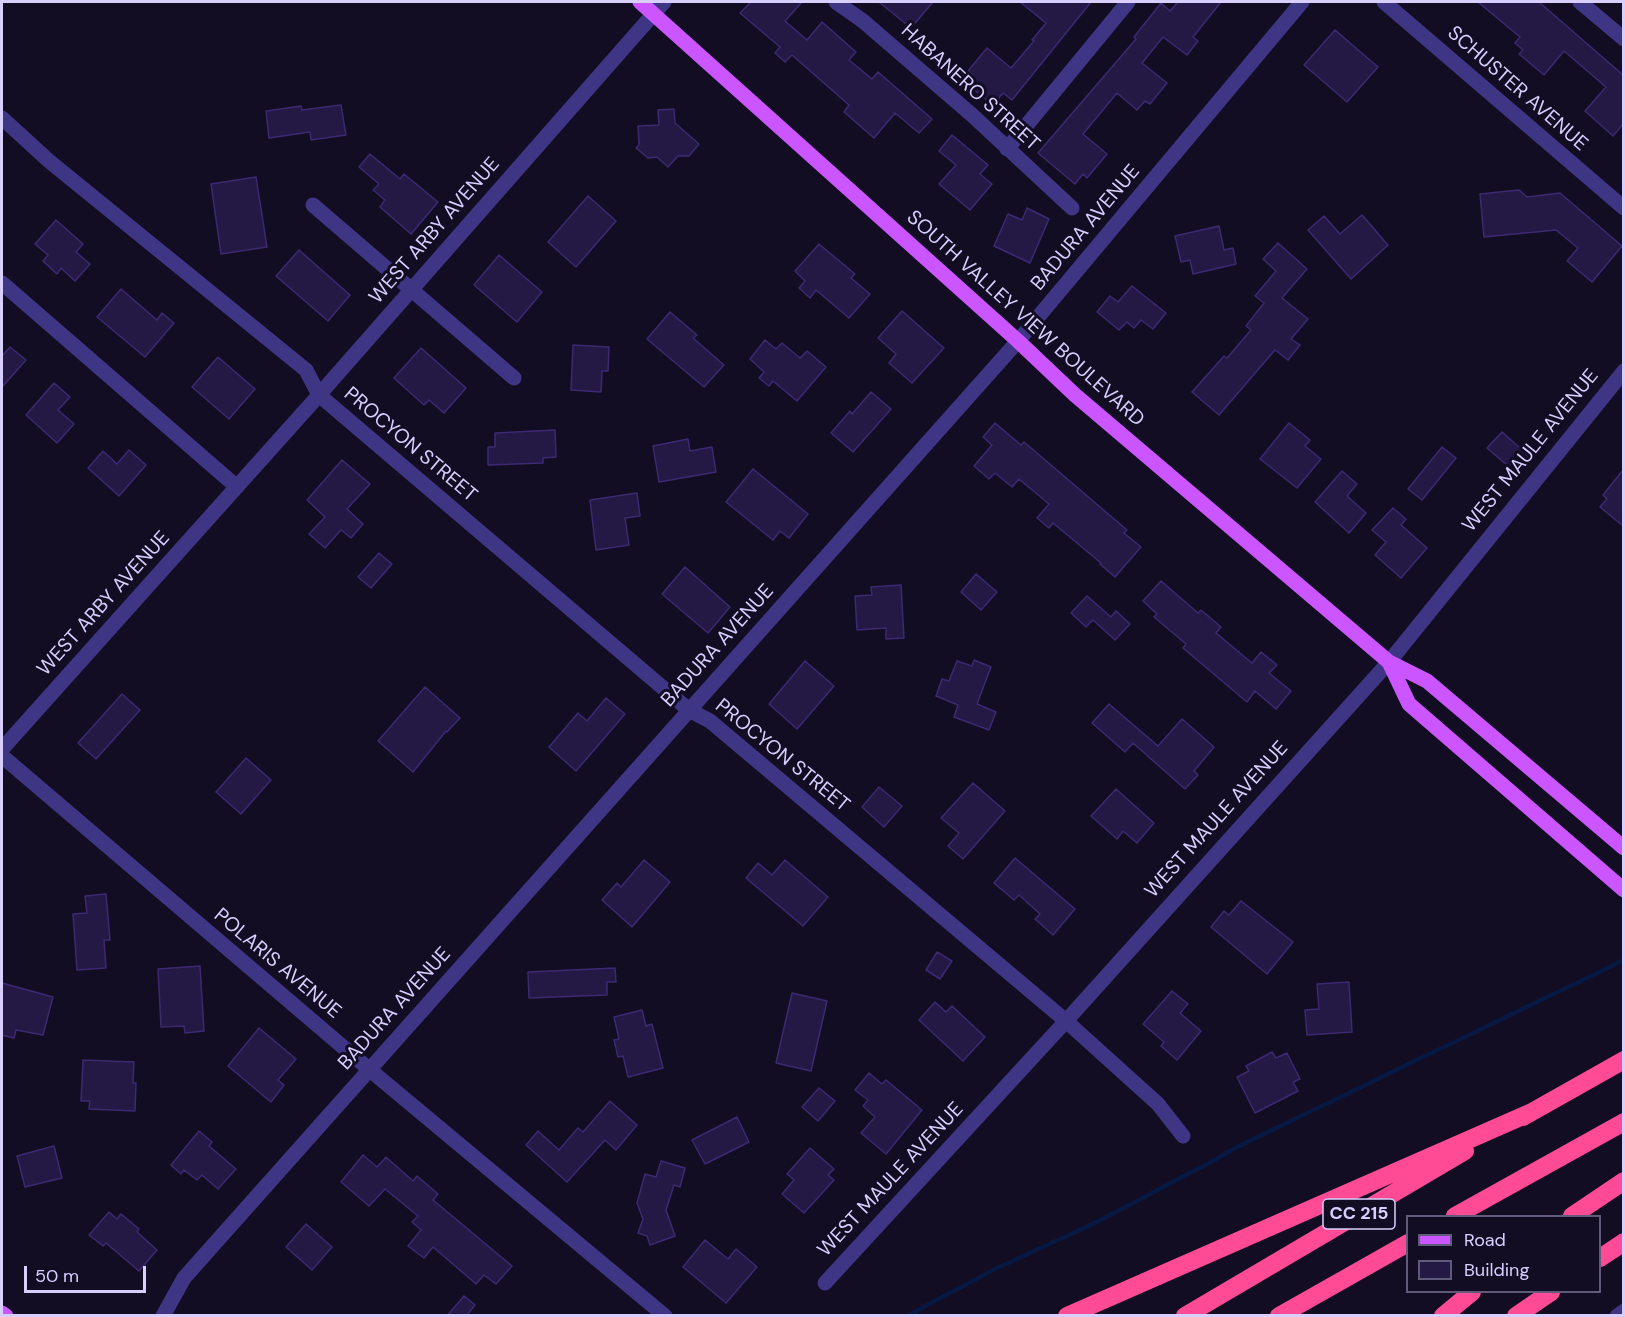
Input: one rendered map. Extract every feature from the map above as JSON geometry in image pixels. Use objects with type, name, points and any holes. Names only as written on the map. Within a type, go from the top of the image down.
[{"type":"highway","name":"CC 215","points":[[1185,1316],[1623,1060]]},
{"type":"highway","points":[[1066,1316],[1532,1112]]},
{"type":"highway","points":[[1457,1215],[1623,1122]]},
{"type":"highway","points":[[1573,1215],[1623,1181]]},
{"type":"highway","points":[[1601,1257],[1623,1242]]},
{"type":"highway","name":"CC 215","points":[[1279,1316],[1406,1244]]},
{"type":"highway","points":[[1443,1316],[1471,1293]]},
{"type":"highway","points":[[1516,1316],[1550,1293]]},
{"type":"main road","name":"SOUTH VALLEY VIEW BOULEVARD","points":[[640,2],[659,7],[1075,395],[1389,662],[1428,681],[1623,848]]},
{"type":"main road","name":"SOUTH VALLEY VIEW BOULEVARD","points":[[1389,662],[1409,704],[1623,890]]},
{"type":"main road","points":[[2,1313],[6,1316]]},
{"type":"street","name":"HABANERO STREET","points":[[837,2],[863,21],[963,107],[1072,208]]},
{"type":"street","points":[[1007,149],[1128,2]]},
{"type":"street","name":"BADURA AVENUE","points":[[163,1316],[184,1278],[1018,341],[1302,2]]},
{"type":"street","name":"SCHUSTER AVENUE","points":[[1384,2],[1623,208]]},
{"type":"street","points":[[1580,2],[1623,39]]},
{"type":"street","name":"WEST ARBY AVENUE","points":[[2,749],[412,290],[659,7]]},
{"type":"street","points":[[2,118],[50,161],[306,370],[319,395]]},
{"type":"street","points":[[313,204],[514,378]]},
{"type":"street","points":[[2,283],[237,487]]},
{"type":"street","name":"WEST MAULE AVENUE","points":[[825,1283],[1066,1021],[1389,662],[1623,371]]},
{"type":"street","name":"PROCYON STREET","points":[[319,395],[689,710],[710,721],[1066,1021],[1158,1104],[1183,1136]]},
{"type":"street","name":"POLARIS AVENUE","points":[[2,756],[370,1070],[665,1316]]},
{"type":"street","points":[[1617,1316],[1623,1311]]},
{"type":"building","points":[[751,2],[802,2],[785,21],[807,40],[822,22],[856,52],[849,60],[872,79],[878,72],[932,119],[919,133],[895,113],[874,138],[844,112],[849,105],[792,55],[785,62],[775,53],[780,47],[740,13]]},
{"type":"building","points":[[879,2],[933,2],[911,28]]},
{"type":"building","points":[[1020,2],[1091,2],[1012,100],[1003,93],[993,105],[966,83],[973,75],[968,71],[987,48],[1011,68],[1034,41],[1032,40],[1046,23]]},
{"type":"building","points":[[1178,2],[1221,2],[1193,37],[1198,41],[1187,55],[1163,37],[1142,63],[1167,83],[1150,104],[1145,101],[1137,110],[1117,93],[1083,134],[1107,154],[1087,178],[1083,174],[1075,184],[1038,153],[1136,39],[1134,37],[1161,3],[1170,11]]},
{"type":"building","points":[[1478,2],[1539,2],[1623,75],[1623,124],[1613,136],[1585,111],[1606,87],[1564,51],[1544,75],[1519,54],[1523,50],[1515,43],[1520,37]]},
{"type":"building","points":[[1335,30],[1378,67],[1347,102],[1304,65]]},
{"type":"building","points":[[341,105],[346,135],[311,140],[310,132],[269,138],[266,111],[301,106],[302,110]]},
{"type":"building","points":[[674,109],[675,123],[699,144],[689,156],[678,156],[668,167],[657,157],[648,158],[636,148],[639,145],[638,126],[659,125],[658,110]]},
{"type":"building","points":[[952,135],[988,165],[980,174],[992,184],[970,210],[939,184],[956,165],[939,151]]},
{"type":"building","points":[[370,154],[400,179],[404,174],[438,202],[411,234],[380,207],[385,200],[373,190],[379,184],[359,167]]},
{"type":"building","points":[[256,177],[267,247],[221,254],[211,184]]},
{"type":"building","points":[[1519,190],[1527,197],[1560,193],[1622,246],[1592,282],[1567,261],[1578,248],[1556,230],[1484,237],[1480,194]]},
{"type":"building","points":[[588,196],[616,221],[576,267],[548,242]]},
{"type":"building","points":[[1027,208],[1049,219],[1030,263],[994,246],[1008,214],[1022,220]]},
{"type":"building","points":[[1362,215],[1388,245],[1351,279],[1308,230],[1324,216],[1340,234]]},
{"type":"building","points":[[56,220],[83,244],[76,252],[90,264],[75,281],[61,268],[57,274],[43,261],[48,255],[35,244]]},
{"type":"building","points":[[1219,226],[1224,250],[1233,248],[1236,264],[1193,274],[1190,260],[1181,262],[1175,236]]},
{"type":"building","points":[[1278,243],[1307,269],[1282,298],[1308,319],[1291,339],[1300,345],[1288,360],[1275,350],[1219,415],[1192,392],[1224,356],[1227,358],[1251,330],[1246,326],[1264,303],[1255,296],[1276,271],[1263,259]]},
{"type":"building","points":[[819,244],[855,274],[851,278],[870,294],[849,318],[816,290],[810,298],[799,288],[805,281],[795,271]]},
{"type":"building","points":[[299,250],[350,295],[328,321],[276,276]]},
{"type":"building","points":[[499,255],[542,292],[517,322],[474,285]]},
{"type":"building","points":[[1132,286],[1166,313],[1153,329],[1141,320],[1134,328],[1127,322],[1119,330],[1097,312],[1110,296],[1118,302]]},
{"type":"building","points":[[121,289],[157,320],[162,313],[174,323],[145,357],[97,317]]},
{"type":"building","points":[[902,311],[944,348],[912,383],[889,363],[896,354],[878,338]]},
{"type":"building","points":[[670,312],[697,335],[693,338],[724,365],[704,387],[647,339]]},
{"type":"building","points":[[765,340],[776,349],[782,343],[800,358],[807,351],[826,367],[797,401],[773,381],[769,386],[759,378],[764,372],[750,359]]},
{"type":"building","points":[[573,345],[609,347],[608,371],[602,371],[601,392],[571,390]]},
{"type":"building","points":[[10,347],[26,360],[2,387],[2,356]]},
{"type":"building","points":[[421,348],[466,388],[444,413],[429,400],[424,405],[394,378]]},
{"type":"building","points":[[218,357],[255,389],[229,419],[192,387]]},
{"type":"building","points":[[54,383],[70,397],[58,410],[74,424],[57,443],[26,415]]},
{"type":"building","points":[[871,392],[891,409],[853,452],[831,433]]},
{"type":"building","points":[[995,423],[1021,445],[1024,442],[1127,530],[1124,533],[1141,547],[1115,577],[1053,523],[1049,528],[1037,518],[1049,504],[1019,479],[1012,487],[995,473],[989,479],[974,466],[992,445],[983,437]]},
{"type":"building","points":[[1289,423],[1310,440],[1305,446],[1321,459],[1297,488],[1260,459]]},
{"type":"building","points":[[555,430],[556,457],[543,458],[543,463],[488,465],[488,447],[495,447],[495,433]]},
{"type":"building","points":[[1502,432],[1529,456],[1515,472],[1487,448]]},
{"type":"building","points":[[688,439],[690,451],[712,447],[716,472],[659,482],[653,446]]},
{"type":"building","points":[[1442,447],[1456,458],[1422,500],[1408,489]]},
{"type":"building","points":[[129,450],[146,465],[119,496],[88,468],[103,451],[117,464]]},
{"type":"building","points":[[342,460],[370,484],[347,509],[363,524],[351,538],[341,530],[325,548],[309,534],[325,517],[307,500]]},
{"type":"building","points":[[753,469],[808,514],[789,538],[780,531],[773,540],[726,502]]},
{"type":"building","points":[[1623,470],[1623,526],[1600,507],[1607,499],[1603,495]]},
{"type":"building","points":[[1342,471],[1357,484],[1347,496],[1366,513],[1349,533],[1315,502]]},
{"type":"building","points":[[637,493],[640,516],[625,518],[629,545],[596,550],[590,500]]},
{"type":"building","points":[[1393,508],[1406,519],[1401,525],[1427,548],[1401,578],[1375,555],[1386,542],[1372,530]]},
{"type":"building","points":[[379,553],[392,564],[371,588],[358,577]]},
{"type":"building","points":[[685,567],[730,607],[708,633],[662,594]]},
{"type":"building","points":[[976,574],[997,592],[981,610],[961,592]]},
{"type":"building","points":[[1161,581],[1198,613],[1201,610],[1221,627],[1216,633],[1252,663],[1261,652],[1277,665],[1269,673],[1291,691],[1276,709],[1255,691],[1247,702],[1183,648],[1186,644],[1154,617],[1157,614],[1143,601]]},
{"type":"building","points":[[901,585],[904,638],[886,639],[886,628],[857,630],[855,596],[872,595],[871,587]]},
{"type":"building","points":[[1087,596],[1111,617],[1116,611],[1130,624],[1115,640],[1093,620],[1086,627],[1071,613]]},
{"type":"building","points":[[974,660],[991,667],[977,704],[996,712],[989,730],[954,717],[958,705],[936,696],[942,679],[949,681],[957,661],[972,666]]},
{"type":"building","points":[[805,661],[834,686],[797,729],[769,704]]},
{"type":"building","points":[[425,687],[460,718],[446,731],[413,772],[378,741]]},
{"type":"building","points":[[122,694],[140,710],[96,759],[78,743]]},
{"type":"building","points":[[606,698],[625,714],[576,771],[549,747],[578,713],[587,721]]},
{"type":"building","points":[[1109,704],[1158,746],[1182,719],[1214,747],[1194,771],[1198,775],[1185,789],[1133,743],[1125,752],[1092,723]]},
{"type":"building","points":[[246,758],[271,780],[241,814],[216,792]]},
{"type":"building","points":[[973,783],[1005,811],[963,859],[948,846],[959,833],[941,818]]},
{"type":"building","points":[[879,787],[902,806],[884,827],[862,807]]},
{"type":"building","points":[[1116,789],[1154,823],[1137,843],[1123,831],[1117,839],[1091,816]]},
{"type":"building","points":[[1015,858],[1075,909],[1053,935],[1035,919],[1040,914],[1019,895],[1014,900],[994,883]]},
{"type":"building","points":[[644,860],[670,882],[632,927],[602,900],[617,883],[621,887]]},
{"type":"building","points":[[785,860],[828,897],[803,926],[746,878],[758,863],[772,875]]},
{"type":"building","points":[[106,894],[110,940],[104,940],[106,968],[77,970],[73,914],[87,913],[85,896]]},
{"type":"building","points":[[1241,901],[1293,942],[1267,974],[1211,927],[1224,911],[1229,915]]},
{"type":"building","points":[[937,952],[952,961],[940,979],[926,970]]},
{"type":"building","points":[[200,966],[204,1031],[185,1033],[184,1026],[161,1027],[158,969]]},
{"type":"building","points":[[615,968],[616,982],[607,982],[607,995],[529,998],[528,972]]},
{"type":"building","points":[[1349,982],[1352,1032],[1307,1035],[1305,1010],[1319,1009],[1317,984]]},
{"type":"building","points":[[2,983],[53,997],[43,1035],[16,1030],[14,1038],[2,1035]]},
{"type":"building","points":[[1172,991],[1188,1004],[1180,1013],[1201,1031],[1177,1060],[1161,1046],[1164,1042],[1143,1024]]},
{"type":"building","points":[[792,993],[827,1001],[811,1071],[776,1063]]},
{"type":"building","points":[[935,1002],[946,1012],[952,1006],[985,1037],[963,1061],[919,1020]]},
{"type":"building","points":[[642,1010],[646,1026],[652,1024],[663,1068],[628,1077],[623,1056],[618,1057],[614,1040],[619,1039],[614,1017]]},
{"type":"building","points":[[259,1028],[296,1059],[278,1080],[284,1085],[271,1102],[228,1066]]},
{"type":"building","points":[[1272,1052],[1276,1058],[1287,1053],[1300,1079],[1293,1082],[1298,1091],[1255,1113],[1237,1077],[1249,1071],[1246,1066]]},
{"type":"building","points":[[83,1060],[134,1062],[135,1111],[89,1109],[90,1101],[81,1101]]},
{"type":"building","points":[[869,1073],[882,1084],[886,1080],[922,1110],[886,1154],[861,1133],[875,1117],[863,1106],[868,1100],[855,1090]]},
{"type":"building","points":[[819,1088],[835,1101],[818,1121],[802,1107]]},
{"type":"building","points":[[610,1101],[637,1125],[616,1150],[605,1140],[567,1182],[526,1145],[538,1131],[559,1150],[578,1128],[583,1132]]},
{"type":"building","points":[[737,1117],[749,1142],[705,1164],[692,1140]]},
{"type":"building","points":[[199,1131],[212,1142],[209,1146],[236,1169],[218,1189],[202,1175],[197,1180],[184,1170],[181,1174],[171,1165]]},
{"type":"building","points":[[54,1146],[62,1178],[25,1187],[17,1156]]},
{"type":"building","points":[[810,1148],[834,1169],[828,1175],[834,1180],[804,1213],[782,1194],[794,1180],[787,1174]]},
{"type":"building","points":[[363,1155],[377,1167],[386,1157],[413,1181],[417,1176],[438,1194],[433,1200],[512,1266],[496,1284],[484,1275],[476,1284],[433,1247],[424,1258],[408,1246],[421,1230],[412,1222],[418,1216],[385,1189],[369,1206],[341,1182]]},
{"type":"building","points":[[661,1161],[685,1168],[680,1187],[674,1185],[666,1210],[675,1236],[650,1245],[647,1236],[638,1233],[643,1219],[637,1203],[645,1174],[656,1177]]},
{"type":"building","points":[[109,1212],[117,1219],[121,1214],[139,1229],[137,1232],[157,1250],[139,1271],[106,1243],[103,1246],[89,1235]]},
{"type":"building","points":[[306,1224],[332,1247],[312,1270],[286,1247]]},
{"type":"building","points":[[705,1240],[728,1259],[736,1249],[757,1267],[726,1303],[683,1267]]},
{"type":"building","points":[[464,1296],[475,1305],[466,1316],[447,1316]]},
{"type":"waterway","points":[[907,1316],[995,1269],[1093,1224],[1239,1146],[1624,960]]}]
